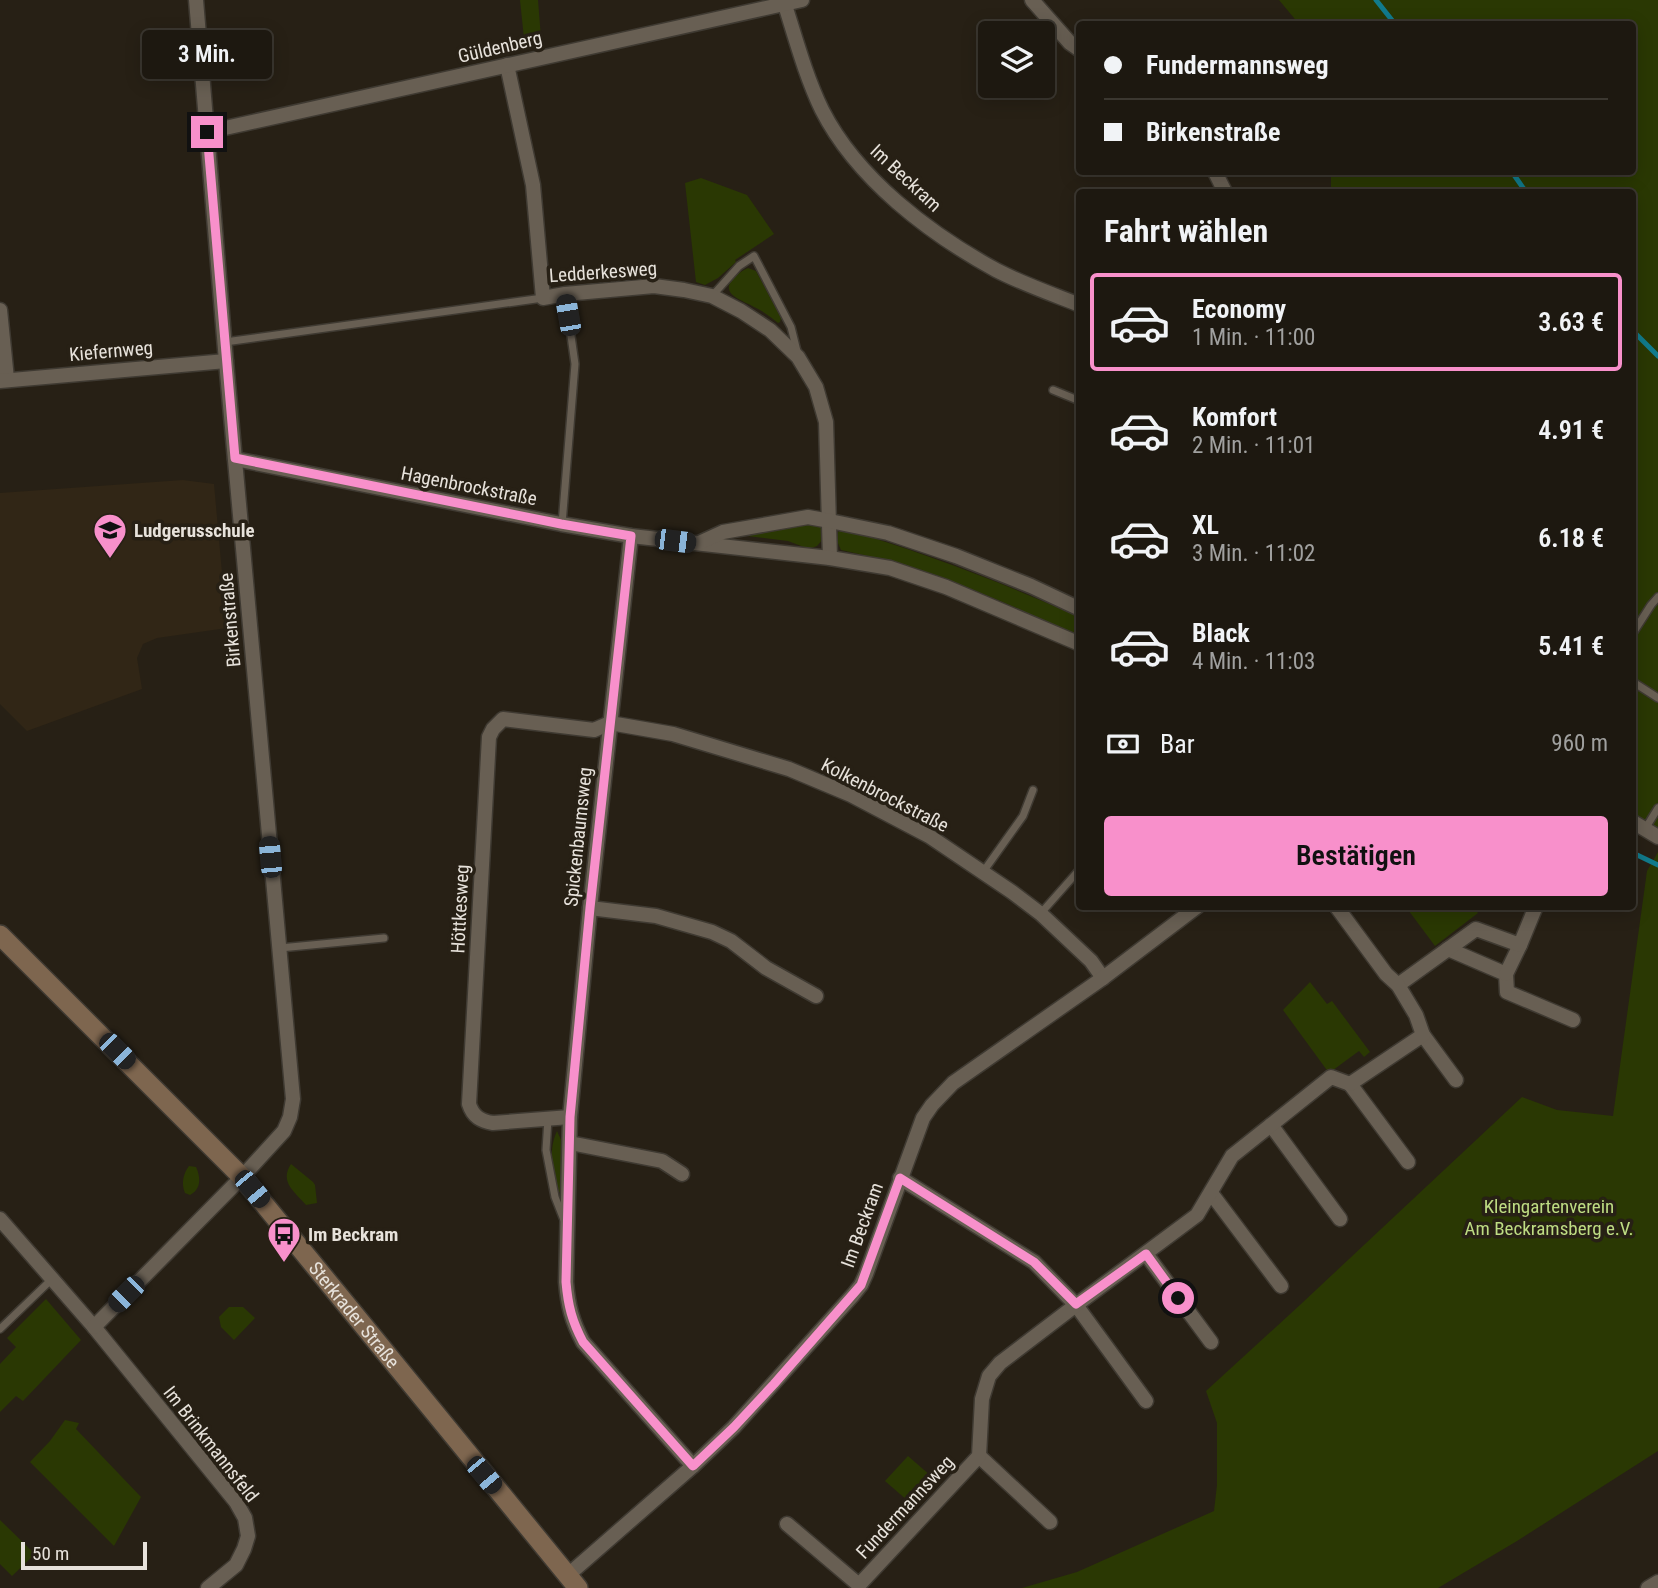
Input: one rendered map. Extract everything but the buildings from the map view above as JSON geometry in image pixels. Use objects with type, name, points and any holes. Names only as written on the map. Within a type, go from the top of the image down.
[{"type":"main road","name":"Sterkrader Straße","points":[[0,935],[242,1177],[573,1582]]},
{"type":"street","name":"Birkenstraße","points":[[196,0],[293,1099],[284,1131],[242,1177]]},
{"type":"street","name":"Güldenberg","points":[[207,132],[802,0]]},
{"type":"street","points":[[1032,0],[1076,47]]},
{"type":"street","name":"Im Beckram","points":[[785,5],[823,111],[843,143],[869,175],[918,220],[957,246],[998,271],[1076,304]]},
{"type":"street","name":"Ledderkesweg","points":[[507,65],[533,185],[543,298],[654,286],[684,290],[712,296],[770,330],[798,357],[816,387],[826,422],[830,558]]},
{"type":"street","points":[[0,310],[4,380]]},
{"type":"street","name":"Kiefernweg","points":[[4,380],[226,361]]},
{"type":"street","name":"Hagenbrockstraße","points":[[235,458],[631,536],[830,558],[890,568],[946,587],[1076,642]]},
{"type":"street","name":"Hagenbrockstraße","points":[[697,544],[723,532],[808,517],[830,520],[888,533],[956,556],[1076,607]]},
{"type":"street","name":"Spickenbaumsweg","points":[[631,536],[570,1117],[566,1282],[573,1324],[583,1342],[693,1466]]},
{"type":"street","name":"Höttkesweg","points":[[570,1117],[485,1122],[474,1114],[469,1104],[489,737],[502,719],[594,730],[610,723]]},
{"type":"street","name":"Kolkenbrockstraße","points":[[610,723],[673,734],[789,769],[851,795],[929,836],[1012,891],[1091,961],[1103,978]]},
{"type":"street","points":[[1639,826],[1658,837]]},
{"type":"street","points":[[590,908],[656,916],[712,932],[731,941],[766,968],[816,996]]},
{"type":"street","name":"Im Beckram","points":[[573,1582],[734,1427],[861,1285],[923,1118],[945,1091],[1193,910]]},
{"type":"street","points":[[1339,910],[1386,974],[1398,985],[1416,1015],[1423,1035],[1456,1080]]},
{"type":"street","points":[[1534,910],[1506,974],[1507,992],[1573,1020]]},
{"type":"street","points":[[1398,985],[1476,929],[1520,945]]},
{"type":"street","points":[[1448,949],[1506,974]]},
{"type":"street","name":"Fundermannsweg","points":[[787,1524],[861,1586],[979,1456],[982,1399],[989,1376],[1000,1363],[1197,1215],[1232,1156],[1331,1077],[1350,1084],[1423,1035]]},
{"type":"street","points":[[1350,1084],[1408,1163]]},
{"type":"street","points":[[1271,1125],[1340,1219]]},
{"type":"street","points":[[570,1143],[663,1161],[682,1174]]},
{"type":"street","points":[[94,1327],[242,1177]]},
{"type":"street","points":[[900,1178],[1034,1262],[1076,1304],[1146,1401]]},
{"type":"street","points":[[1211,1193],[1280,1286]]},
{"type":"street","name":"Im Brinkmannsfeld","points":[[0,1219],[94,1327],[236,1502],[245,1518],[248,1536],[244,1549],[236,1565],[208,1588]]},
{"type":"street","points":[[1146,1254],[1211,1342]]},
{"type":"street","name":"Fundermannsweg","points":[[979,1456],[1051,1522]]},
{"type":"street","points":[[1648,1588],[1658,1582]]},
{"type":"lane","points":[[712,296],[739,266],[754,256],[791,327],[798,357]]},
{"type":"lane","points":[[561,524],[575,364],[565,294]]},
{"type":"lane","points":[[225,342],[543,298]]},
{"type":"lane","points":[[1053,390],[1076,399]]},
{"type":"lane","points":[[1636,629],[1658,597]]},
{"type":"lane","points":[[1636,684],[1658,698]]},
{"type":"lane","points":[[983,872],[1023,816],[1033,790]]},
{"type":"lane","points":[[1639,826],[1658,808]]},
{"type":"lane","points":[[1041,914],[1076,874]]},
{"type":"lane","points":[[278,948],[384,938]]},
{"type":"lane","points":[[548,1118],[546,1150],[555,1197],[567,1230]]},
{"type":"lane","points":[[0,1329],[52,1279]]},
{"type":"shaded area","name":"Ludgerusschule","points":[[183,480],[214,484],[227,628],[157,638],[143,644],[137,658],[142,689],[27,731],[0,704],[0,493]]},
{"type":"green space","points":[[520,0],[538,0],[541,38],[536,46],[525,48]]},
{"type":"green space","points":[[1279,0],[1658,0],[1658,830],[1636,817],[1636,189],[1331,189],[1331,175],[1636,175],[1636,21],[1296,21]]},
{"type":"green space","points":[[701,178],[747,195],[774,234],[735,260],[736,262],[718,278],[705,285],[696,282],[685,183]]},
{"type":"green space","points":[[748,268],[756,271],[781,318],[780,322],[730,292],[730,283]]},
{"type":"green space","points":[[810,521],[821,526],[823,539],[817,546],[809,549],[788,541],[730,534]]},
{"type":"green space","points":[[844,529],[902,547],[1072,614],[1076,616],[1076,634],[942,577],[891,561],[841,550],[837,541],[838,532]]},
{"type":"green space","name":"Kleingartenverein Am Beckramsberg e.V.","points":[[1658,852],[1658,1451],[1438,1588],[1022,1588],[1077,1572],[1214,1511],[1217,1485],[1217,1423],[1206,1391],[1522,1097],[1557,1110],[1613,1116],[1647,871]]},
{"type":"green space","points":[[1408,910],[1476,910],[1478,913],[1435,946]]},
{"type":"green space","points":[[1310,982],[1327,1004],[1332,1001],[1370,1052],[1364,1057],[1359,1051],[1329,1073],[1283,1010]]},
{"type":"green space","points":[[557,1131],[562,1142],[561,1192],[558,1192],[552,1162],[552,1147]]},
{"type":"green space","points":[[291,1164],[315,1185],[317,1203],[306,1205],[290,1186],[287,1176]]},
{"type":"green space","points":[[189,1166],[196,1167],[199,1175],[198,1186],[190,1195],[185,1193],[183,1183]]},
{"type":"green space","points":[[46,1299],[81,1340],[23,1401],[16,1396],[0,1412],[0,1364],[16,1347],[7,1338]]},
{"type":"green space","points":[[229,1307],[243,1307],[255,1318],[234,1340],[221,1327],[219,1317]]},
{"type":"green space","points":[[65,1420],[79,1423],[76,1429],[141,1497],[114,1546],[30,1462]]},
{"type":"green space","points":[[908,1456],[931,1476],[908,1501],[885,1481]]},
{"type":"green space","points":[[0,1520],[35,1554],[12,1576],[0,1564]]},
{"type":"waterway","points":[[1376,0],[1393,21]]},
{"type":"waterway","points":[[1514,175],[1524,189]]},
{"type":"waterway","points":[[1636,334],[1658,356]]},
{"type":"waterway","points":[[1636,854],[1658,865]]},
{"type":"place","name":"Ludgerusschule","points":[[110,560]]},
{"type":"place","name":"Im Beckram","points":[[284,1264]]},
{"type":"route","points":[[207,132],[235,458],[631,536],[570,1117],[566,1282],[573,1324],[583,1342],[693,1466],[774,1384],[861,1285],[900,1178],[1034,1262],[1076,1304],[1146,1254],[1178,1298]]}]
